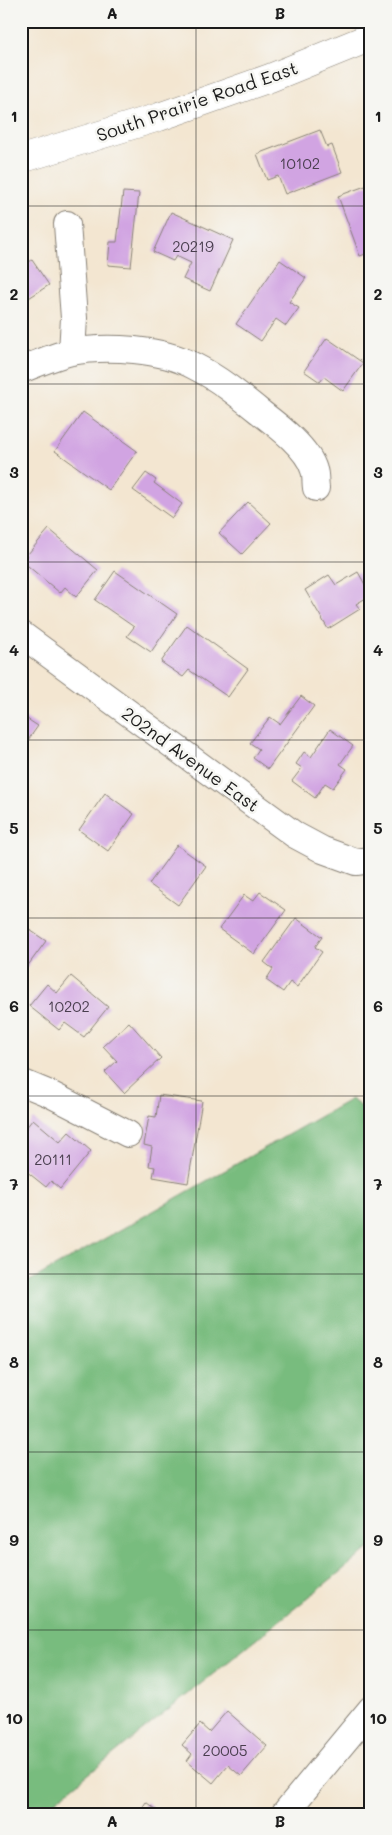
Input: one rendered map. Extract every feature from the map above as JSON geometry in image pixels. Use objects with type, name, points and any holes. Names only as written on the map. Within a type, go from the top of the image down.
[{"type":"main road","name":"South Prairie Road East","points":[[21,159],[159,116],[270,78],[371,36]]},
{"type":"street","points":[[67,224],[74,318],[72,352]]},
{"type":"street","points":[[21,370],[45,359],[72,352],[104,350],[143,351],[166,355],[194,366],[236,393],[286,432],[302,449],[314,468],[316,488]]},
{"type":"street","name":"202nd Avenue East","points":[[21,634],[295,835],[324,850],[356,862],[371,860]]},
{"type":"street","points":[[21,1082],[50,1094],[128,1134]]},
{"type":"street","points":[[284,1814],[371,1709]]},
{"type":"green space","points":[[351,1099],[371,1114],[371,1547],[39,1814],[21,1814],[21,1286]]},
{"type":"building","points":[[320,130],[327,147],[332,145],[342,172],[285,194],[278,176],[267,180],[257,154]]},
{"type":"building","points":[[371,184],[371,252],[360,256],[338,196]]},
{"type":"building","points":[[123,192],[139,193],[131,267],[108,265],[110,242],[117,242]]},
{"type":"building","points":[[171,212],[233,240],[210,291],[183,279],[191,263],[176,256],[173,261],[153,252]]},
{"type":"building","points":[[32,260],[49,285],[21,303],[21,267]]},
{"type":"building","points":[[280,260],[306,278],[289,302],[299,308],[286,326],[276,319],[261,341],[236,324]]},
{"type":"building","points":[[327,338],[363,363],[343,391],[324,377],[320,382],[304,371]]},
{"type":"building","points":[[83,412],[137,451],[109,490],[55,451]]},
{"type":"building","points":[[146,473],[156,480],[154,483],[182,504],[172,518],[133,490]]},
{"type":"building","points":[[248,502],[271,523],[242,554],[219,533]]},
{"type":"building","points":[[49,529],[98,570],[76,597],[65,587],[60,593],[22,561]]},
{"type":"building","points":[[115,571],[177,614],[151,652],[127,636],[134,627],[95,600]]},
{"type":"building","points":[[358,572],[371,595],[356,604],[360,609],[328,629],[305,590],[329,575],[336,585]]},
{"type":"building","points":[[187,625],[248,669],[228,697],[189,670],[183,677],[161,662]]},
{"type":"building","points":[[301,696],[314,706],[268,769],[253,758],[259,749],[250,743],[270,717],[280,724]]},
{"type":"building","points":[[21,715],[38,726],[21,750]]},
{"type":"building","points":[[330,729],[353,746],[340,764],[347,769],[333,788],[325,783],[315,798],[292,781],[302,768],[296,764],[304,752],[311,757]]},
{"type":"building","points":[[105,793],[134,814],[108,851],[79,830]]},
{"type":"building","points":[[177,845],[206,866],[178,905],[149,884]]},
{"type":"building","points":[[260,892],[286,910],[254,954],[219,929],[244,895],[253,901]]},
{"type":"building","points":[[296,918],[322,937],[315,947],[322,952],[297,987],[290,982],[283,992],[266,980],[273,969],[264,962]]},
{"type":"building","points":[[21,924],[46,941],[21,975]]},
{"type":"building","points":[[71,976],[108,1007],[84,1037],[65,1023],[59,1030],[29,1006],[47,984],[57,993]]},
{"type":"building","points":[[129,1022],[161,1058],[124,1093],[105,1072],[117,1061],[103,1046]]},
{"type":"building","points":[[159,1095],[202,1101],[188,1183],[153,1177],[155,1167],[149,1166],[152,1147],[144,1145],[149,1116],[156,1117]]},
{"type":"building","points":[[33,1119],[60,1142],[69,1132],[91,1151],[60,1189],[51,1181],[46,1187],[21,1167],[21,1134]]},
{"type":"building","points":[[227,1711],[267,1746],[241,1776],[228,1765],[213,1783],[187,1761],[192,1754],[182,1745],[200,1724],[209,1732]]},
{"type":"building","points":[[146,1802],[161,1814],[138,1814]]}]
